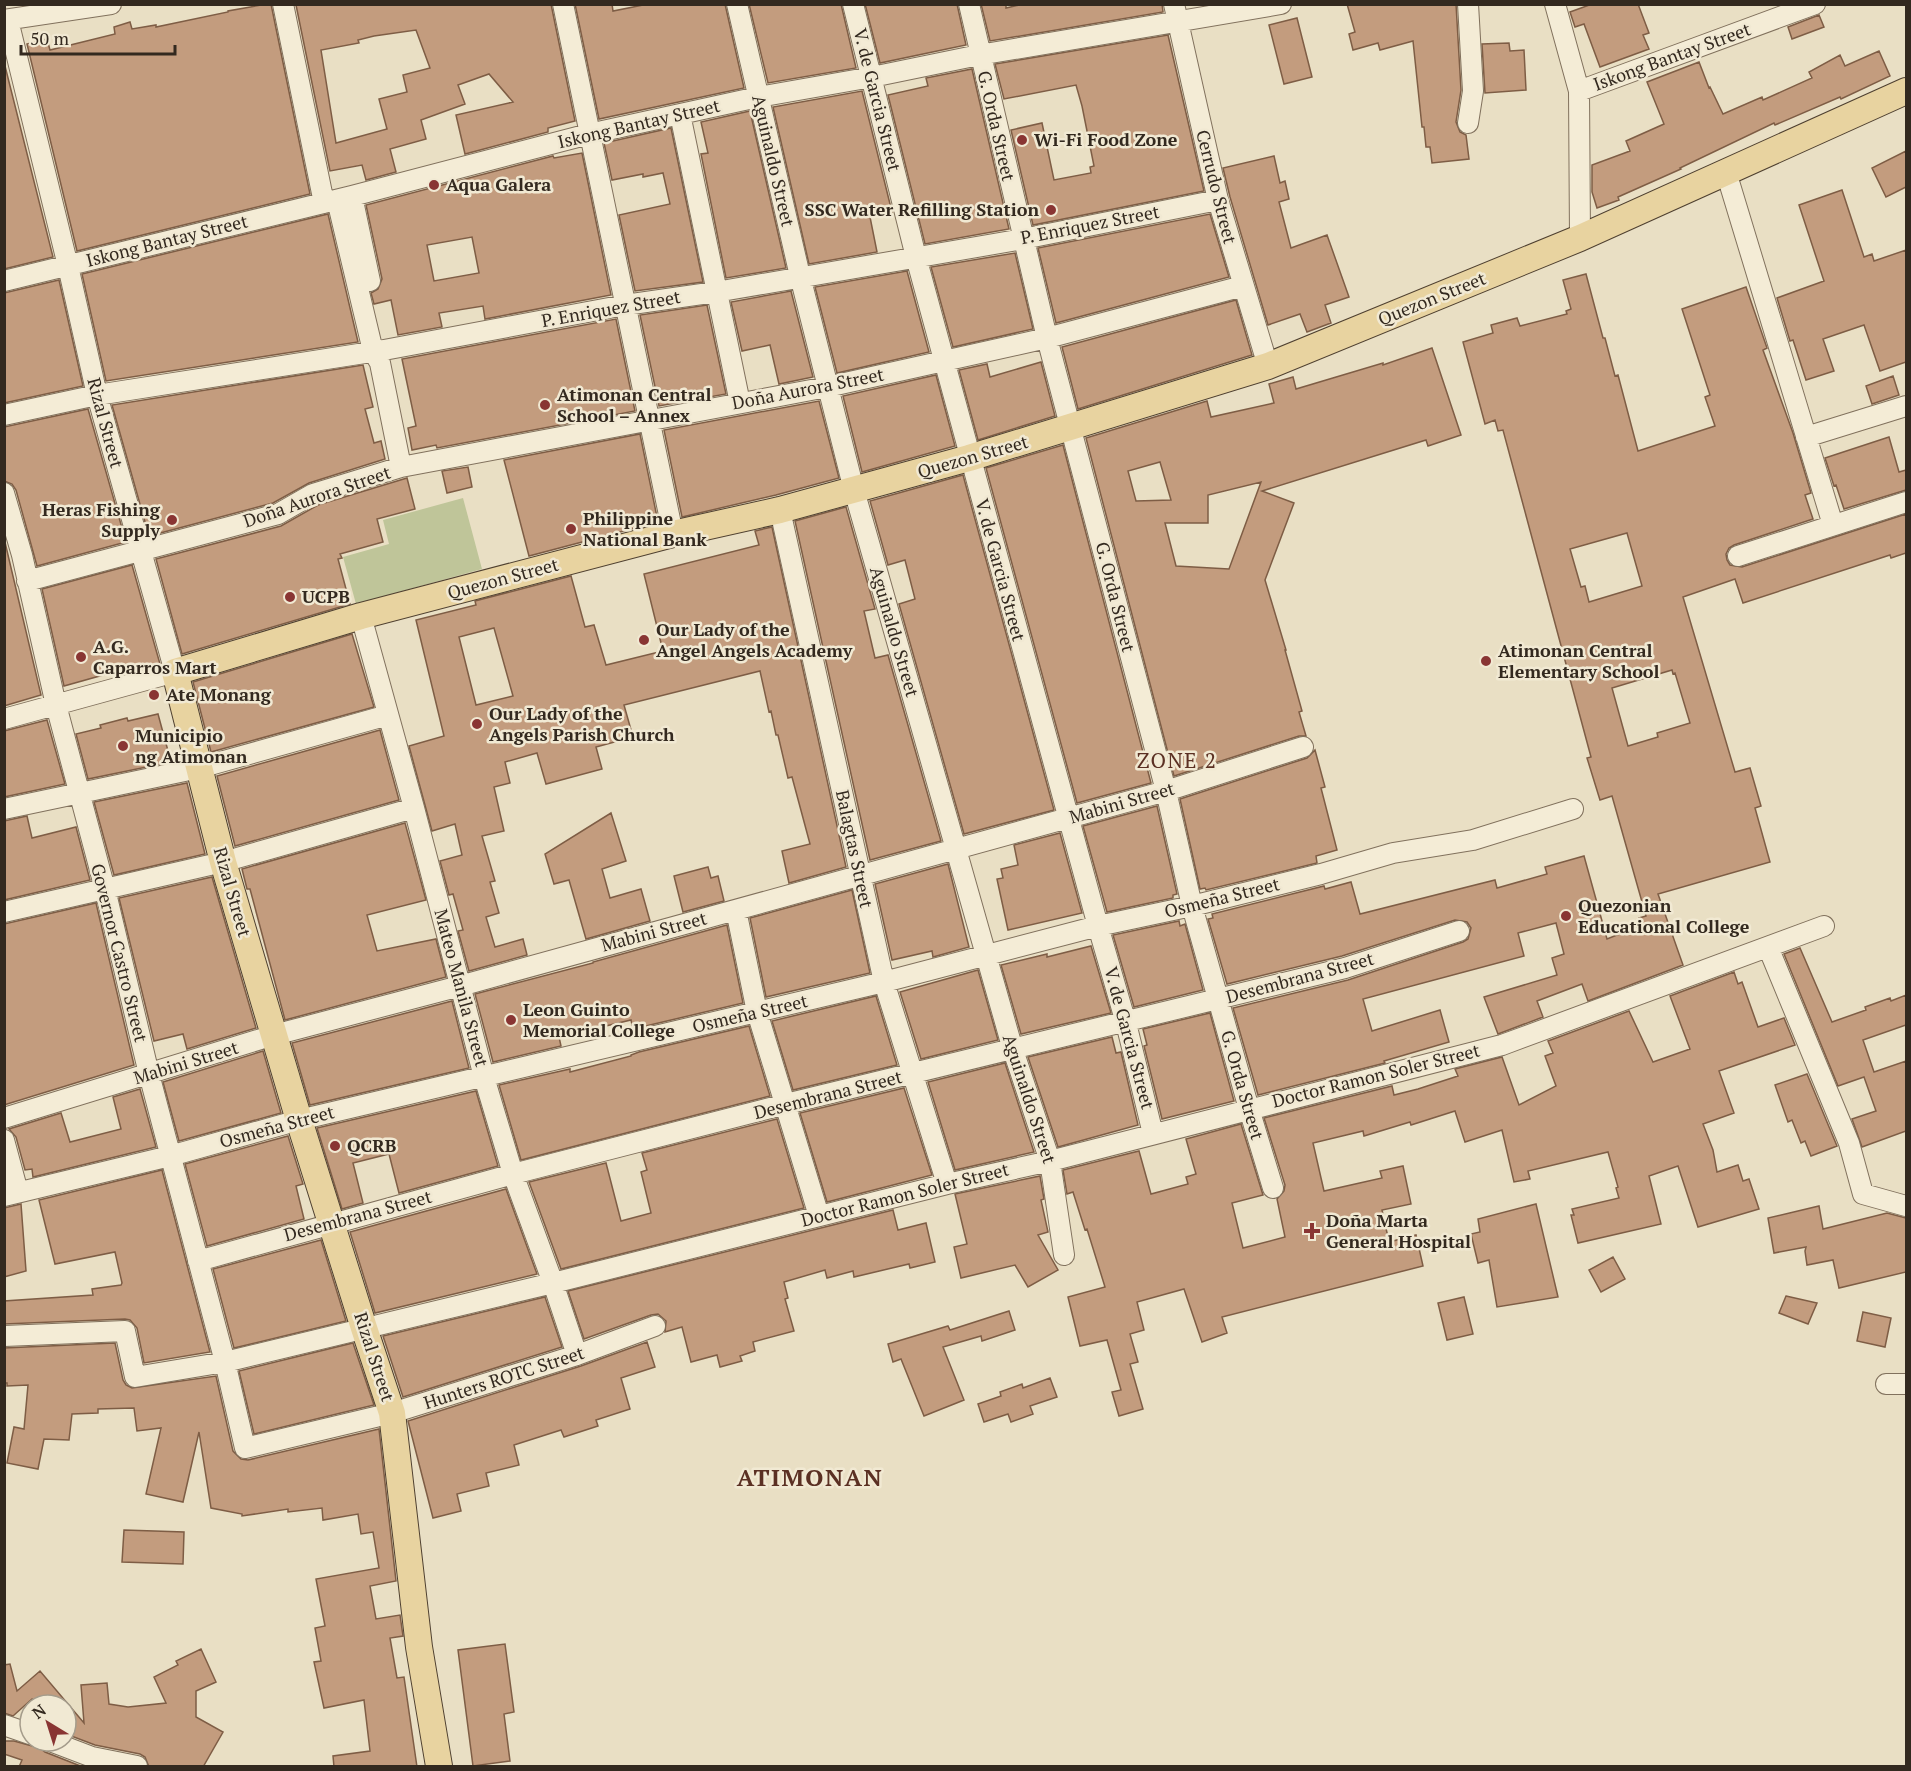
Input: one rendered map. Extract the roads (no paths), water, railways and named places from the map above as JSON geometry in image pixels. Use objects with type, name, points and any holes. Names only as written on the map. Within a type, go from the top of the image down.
[{"type":"main road","name":"Quezon Street","points":[[175,672],[361,616],[673,534],[780,510],[855,490],[1072,428],[1268,366],[1580,238],[1906,91]]},
{"type":"main road","name":"Rizal Street","points":[[175,672],[223,862],[298,1120],[392,1413],[419,1647],[440,1767]]},
{"type":"street","points":[[6,20],[111,4]]},
{"type":"street","points":[[283,4],[379,355],[401,467]]},
{"type":"street","points":[[563,4],[673,534]]},
{"type":"street","name":"Aguinaldo Street","points":[[737,4],[827,387],[985,955],[1013,1050],[1050,1161],[1064,1256]]},
{"type":"street","name":"V. de Garcia Street","points":[[853,4],[969,458],[1126,1023],[1153,1134]]},
{"type":"street","name":"G. Orda Street","points":[[969,4],[979,55],[1047,338],[1166,791],[1192,906],[1273,1188]]},
{"type":"street","name":"Iskong Bantay Street","points":[[4,281],[338,200],[589,134],[758,97],[872,77],[1175,12],[1281,4]]},
{"type":"street","points":[[1468,4],[1473,91],[1468,123]]},
{"type":"street","name":"Iskong Bantay Street","points":[[1555,4],[1579,91],[1815,4]]},
{"type":"street","name":"Cerrudo Street","points":[[1175,12],[1218,200],[1268,366]]},
{"type":"street","name":"Rizal Street","points":[[6,20],[68,266],[97,395],[175,672]]},
{"type":"street","points":[[1579,91],[1580,238]]},
{"type":"street","points":[[680,114],[740,403]]},
{"type":"street","points":[[1726,172],[1833,525]]},
{"type":"street","name":"P. Enriquez Street","points":[[4,415],[97,395],[379,355],[625,305],[716,292],[1023,239],[1218,200]]},
{"type":"street","name":"Doña Aurora Street","points":[[27,581],[278,514],[313,494],[401,467],[827,387],[1047,338],[1243,286]]},
{"type":"street","points":[[1806,438],[1906,406]]},
{"type":"street","name":"Governor Castro Street","points":[[4,493],[22,555],[56,705],[105,889],[149,1074],[225,1362],[245,1448]]},
{"type":"street","points":[[1738,556],[1906,502]]},
{"type":"street","name":"Balagtas Street","points":[[780,510],[884,982],[947,1184]]},
{"type":"street","name":"Mateo Manila Street","points":[[361,616],[484,1077],[513,1174],[554,1283],[577,1355]]},
{"type":"street","name":"Quezon Street","points":[[4,719],[175,672]]},
{"type":"street","points":[[4,809],[199,768],[388,715]]},
{"type":"street","name":"Mabini Street","points":[[4,1118],[274,1035],[460,986],[1166,791],[1303,747]]},
{"type":"street","points":[[4,912],[223,862],[414,808]]},
{"type":"street","name":"Osmeña Street","points":[[11,1194],[170,1156],[298,1120],[884,982],[1098,926],[1192,906],[1321,874],[1393,853],[1473,840],[1573,809]]},
{"type":"street","points":[[736,910],[757,1012],[819,1216]]},
{"type":"street","name":"Doctor Ramon Soler Street","points":[[4,1336],[125,1331],[135,1377],[225,1362],[554,1283],[947,1184],[1050,1161],[1502,1045],[1824,926]]},
{"type":"street","name":"Desembrana Street","points":[[198,1261],[513,1174],[786,1104],[1345,968],[1459,931]]},
{"type":"street","points":[[1768,947],[1849,1143],[1863,1194],[1906,1206]]},
{"type":"street","points":[[4,1140],[11,1194]]},
{"type":"street","name":"Hunters ROTC Street","points":[[245,1448],[392,1413],[577,1355],[656,1326]]},
{"type":"street","points":[[1886,1384],[1906,1384]]},
{"type":"street","points":[[78,1752],[137,1767]]},
{"type":"place","name":"Wi-Fi Food Zone","points":[[1022,140]]},
{"type":"place","name":"Aqua Galera","points":[[434,185]]},
{"type":"place","name":"SSC Water Refilling Station","points":[[1051,210]]},
{"type":"place","name":"Atimonan Central School – Annex","points":[[545,405]]},
{"type":"place","name":"Heras Fishing Supply","points":[[172,520]]},
{"type":"place","name":"Philippine National Bank","points":[[571,529]]},
{"type":"place","name":"UCPB","points":[[290,597]]},
{"type":"place","name":"Our Lady of the Angel Angels Academy","points":[[644,640]]},
{"type":"place","name":"A.G. Caparros Mart","points":[[81,657]]},
{"type":"place","name":"Atimonan Central Elementary School","points":[[1486,661]]},
{"type":"place","name":"Ate Monang","points":[[154,695]]},
{"type":"place","name":"Our Lady of the Angels Parish Church","points":[[477,724]]},
{"type":"place","name":"Municipio ng Atimonan","points":[[123,746]]},
{"type":"place","name":"Quezonian Educational College","points":[[1566,916]]},
{"type":"place","name":"Leon Guinto Memorial College","points":[[511,1020]]},
{"type":"place","name":"QCRB","points":[[335,1146]]},
{"type":"place","name":"Doña Marta General Hospital","points":[[1312,1231]]},
{"type":"district","name":"ZONE 2","points":[[1177,761]]},
{"type":"district","name":"ATIMONAN","points":[[810,1478]]}]
